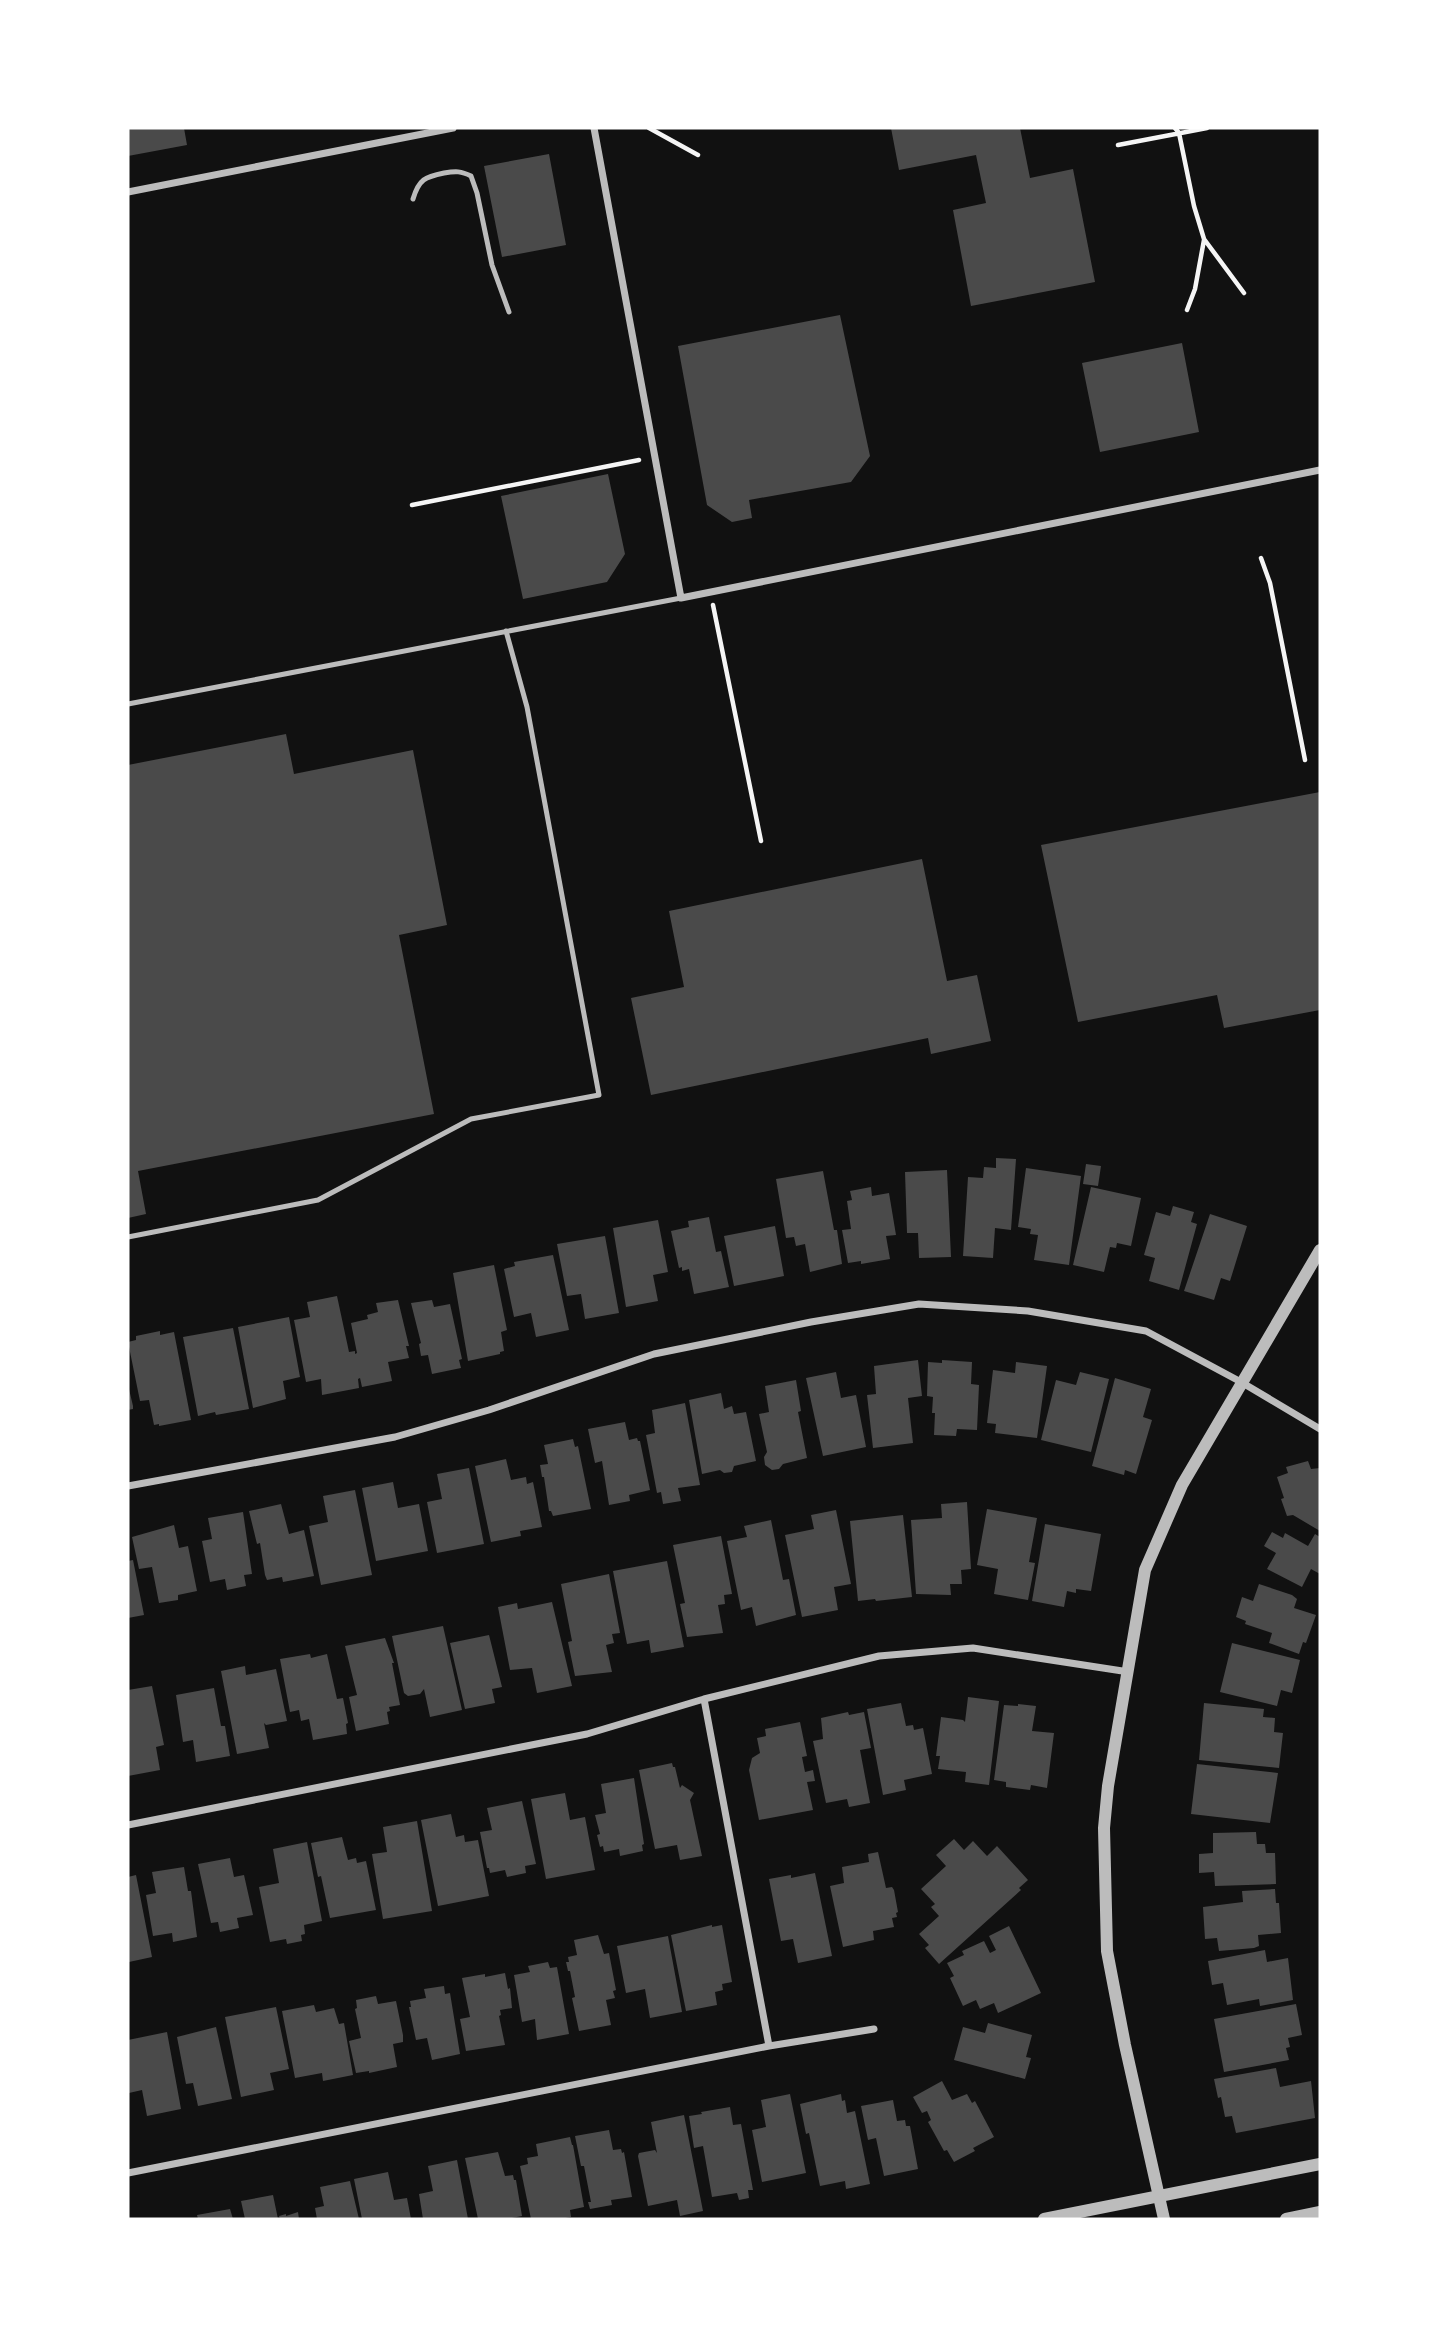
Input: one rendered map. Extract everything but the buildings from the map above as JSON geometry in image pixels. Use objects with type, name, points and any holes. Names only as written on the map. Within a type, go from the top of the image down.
[{"type":"street","points":[[128,192],[453,128]]},
{"type":"street","points":[[594,128],[681,598],[1320,470]]},
{"type":"street","points":[[1164,2219],[1107,1951],[1104,1828],[1108,1786],[1145,1570],[1182,1485],[1320,1250]]},
{"type":"street","points":[[128,1486],[395,1437],[489,1410],[654,1354],[811,1322],[919,1304],[1028,1311],[1146,1331],[1241,1382],[1320,1429]]},
{"type":"street","points":[[128,1825],[587,1734],[704,1699],[879,1656],[973,1648],[1129,1672]]},
{"type":"street","points":[[704,1699],[769,2046]]},
{"type":"street","points":[[128,2173],[769,2046],[874,2029]]},
{"type":"street","points":[[1044,2219],[1320,2164]]},
{"type":"street","points":[[1286,2219],[1320,2212]]},
{"type":"lane","points":[[414,199],[416,187],[426,176],[461,171],[471,176],[477,192],[492,265],[509,312]]},
{"type":"lane","points":[[128,704],[681,598]]},
{"type":"lane","points":[[128,1237],[318,1200],[471,1119],[599,1095],[527,707],[506,631]]},
{"type":"path","points":[[649,128],[698,155]]},
{"type":"path","points":[[1175,128],[1179,133],[1194,206],[1204,239],[1244,293]]},
{"type":"path","points":[[1118,145],[1207,128]]},
{"type":"path","points":[[1187,310],[1195,289],[1204,239]]},
{"type":"path","points":[[412,505],[654,457]]},
{"type":"path","points":[[1261,558],[1270,583],[1305,760]]},
{"type":"path","points":[[710,592],[761,841]]}]
